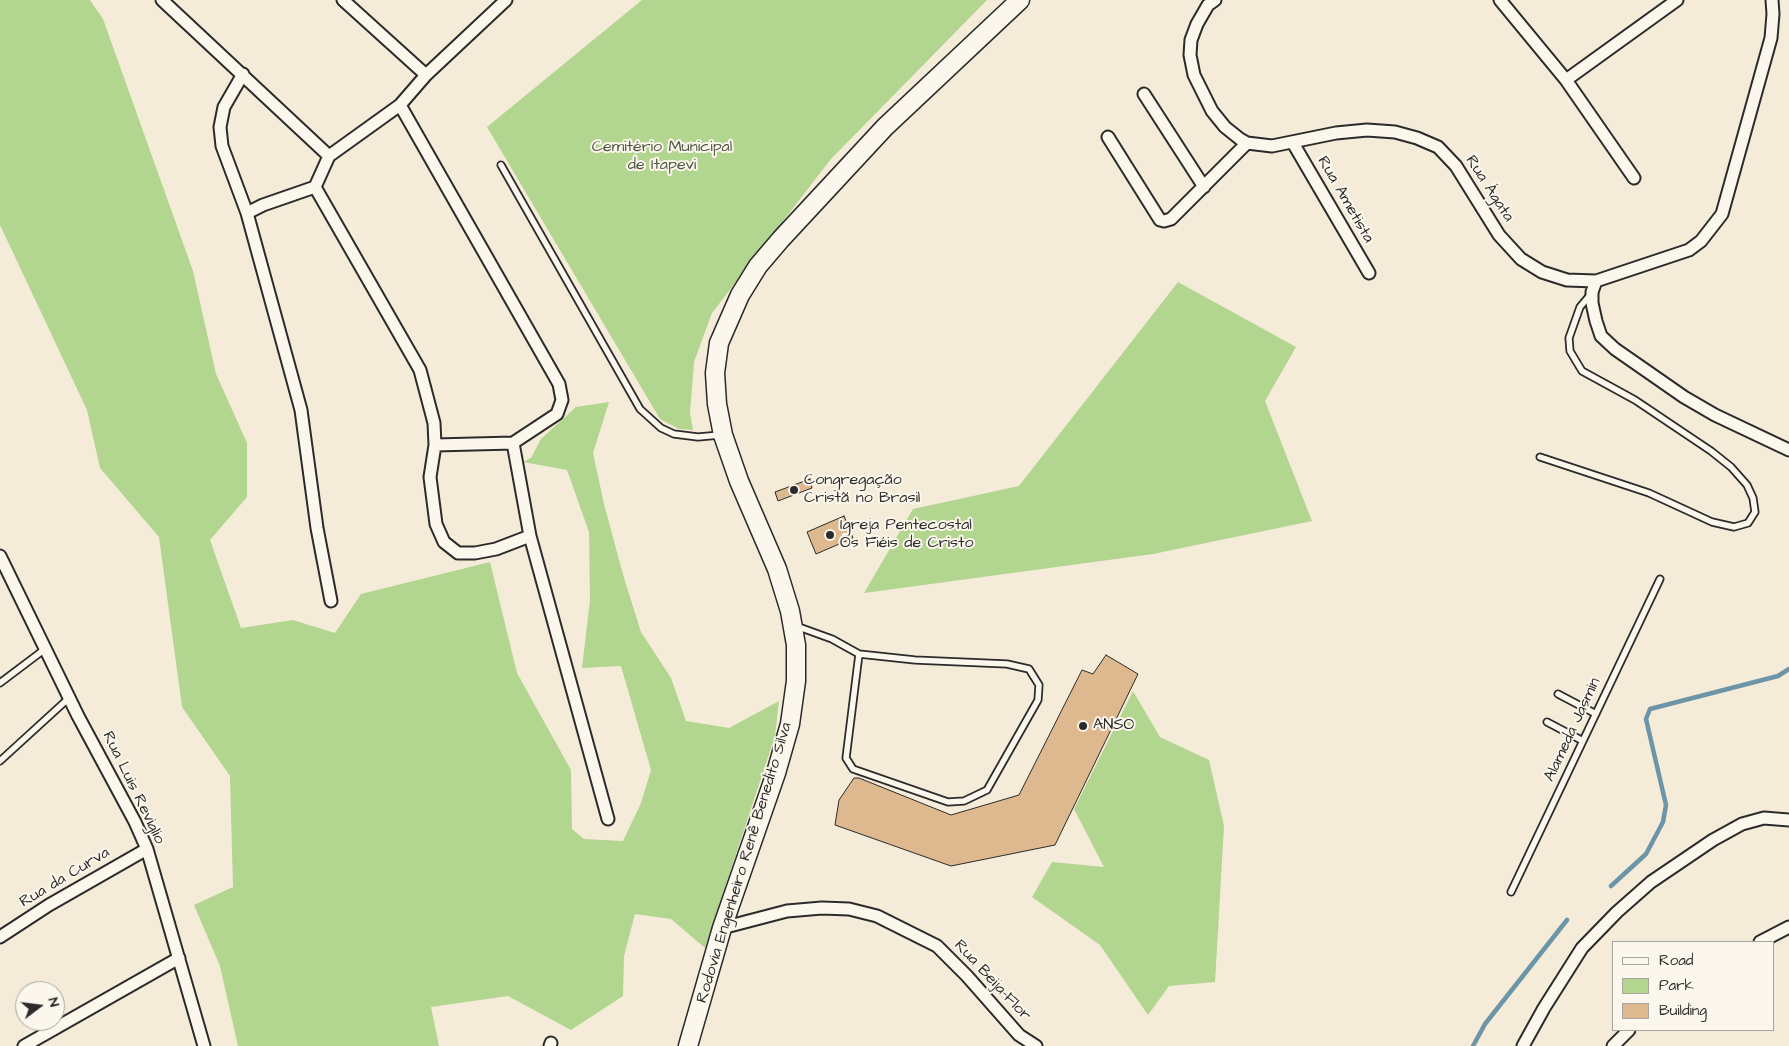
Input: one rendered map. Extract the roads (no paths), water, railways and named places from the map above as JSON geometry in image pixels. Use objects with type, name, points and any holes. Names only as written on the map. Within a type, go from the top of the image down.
[{"type":"main road","name":"Rodovia Engenheiro Renê Benedito Silva","points":[[688,1046],[722,928],[776,773],[790,724],[796,681],[796,645],[776,569],[739,481],[724,435],[717,404],[715,373],[719,343],[740,295],[758,266],[885,127],[1020,0]]},
{"type":"street","points":[[162,0],[329,156]]},
{"type":"street","points":[[343,0],[426,75]]},
{"type":"street","points":[[247,213],[263,205],[315,188],[329,156],[400,105],[426,75],[506,0]]},
{"type":"street","points":[[1108,137],[1160,220],[1168,221],[1247,143],[1226,127],[1212,111],[1194,75],[1190,54],[1191,40],[1197,24],[1208,6],[1215,0]]},
{"type":"street","points":[[1500,0],[1566,80],[1634,178]]},
{"type":"street","points":[[1566,80],[1677,0]]},
{"type":"street","points":[[1772,0],[1774,14],[1771,38],[1722,214],[1713,227],[1689,250],[1594,287],[1594,312],[1601,336],[1615,349],[1684,397],[1715,415],[1789,450]]},
{"type":"street","points":[[243,74],[224,107],[220,126],[222,146],[247,213],[301,410],[318,528],[331,601]]},
{"type":"street","points":[[1144,94],[1204,187]]},
{"type":"street","points":[[400,105],[559,384],[562,400],[557,414],[513,443],[435,446]]},
{"type":"street","name":"Rua Ágata","points":[[1247,143],[1272,146],[1336,133],[1367,130],[1395,132],[1417,138],[1438,147],[1456,166],[1499,235],[1521,259],[1542,272],[1594,287]]},
{"type":"street","name":"Rua Ametista","points":[[1293,143],[1369,273]]},
{"type":"street","points":[[315,188],[420,370],[434,423],[435,446],[430,477],[432,503],[436,524],[444,542],[458,552],[475,553],[496,549],[530,536]]},
{"type":"street","points":[[513,443],[530,536],[608,819]]},
{"type":"street","name":"Rua Luis Reviglio","points":[[0,556],[69,698],[111,774],[146,849],[204,1046]]},
{"type":"street","points":[[1524,1046],[1544,1008],[1582,948],[1651,882],[1713,840],[1742,824],[1764,818],[1789,820]]},
{"type":"street","name":"Rua da Curva","points":[[0,937],[49,905],[146,849]]},
{"type":"street","name":"Rua Beija-Flor","points":[[722,928],[787,911],[822,908],[849,909],[877,916],[937,946],[967,976],[1019,1035],[1036,1046]]},
{"type":"street","points":[[1762,941],[1789,927]]},
{"type":"street","points":[[24,1046],[179,958]]},
{"type":"street","points":[[1613,1046],[1628,1031]]},
{"type":"lane","points":[[501,165],[640,409],[661,428],[674,434],[698,437],[724,435]]},
{"type":"lane","points":[[1540,457],[1649,493],[1712,522],[1734,527],[1748,523],[1754,512],[1753,498],[1747,485],[1718,456],[1634,400],[1582,371],[1570,350],[1569,338],[1580,307],[1594,287]]},
{"type":"lane","name":"Alameda Jasmin","points":[[1512,892],[1660,578]]},
{"type":"lane","points":[[792,624],[832,639],[860,654],[915,660],[1008,664],[1029,670],[1039,685],[1038,700],[988,790],[964,801],[948,802],[853,768],[846,758],[860,654]]},
{"type":"lane","points":[[0,684],[45,649]]},
{"type":"lane","points":[[1558,694],[1596,714]]},
{"type":"lane","points":[[0,761],[69,698]]},
{"type":"lane","points":[[1547,722],[1583,742]]},
{"type":"waterway","points":[[1611,886],[1646,854],[1663,822],[1666,805],[1646,719],[1650,709],[1778,676],[1789,669]]},
{"type":"waterway","points":[[1473,1046],[1485,1024],[1567,920]]},
{"type":"place","name":"Congregação Cristã no Brasil","points":[[794,490]]},
{"type":"place","name":"Igreja Pentecostal Os Fiéis de Cristo","points":[[830,535]]},
{"type":"place","name":"ANSO","points":[[1083,726]]},
{"type":"park label","name":"Cemitério Municipal de Itapevi","points":[[662,157]]}]
